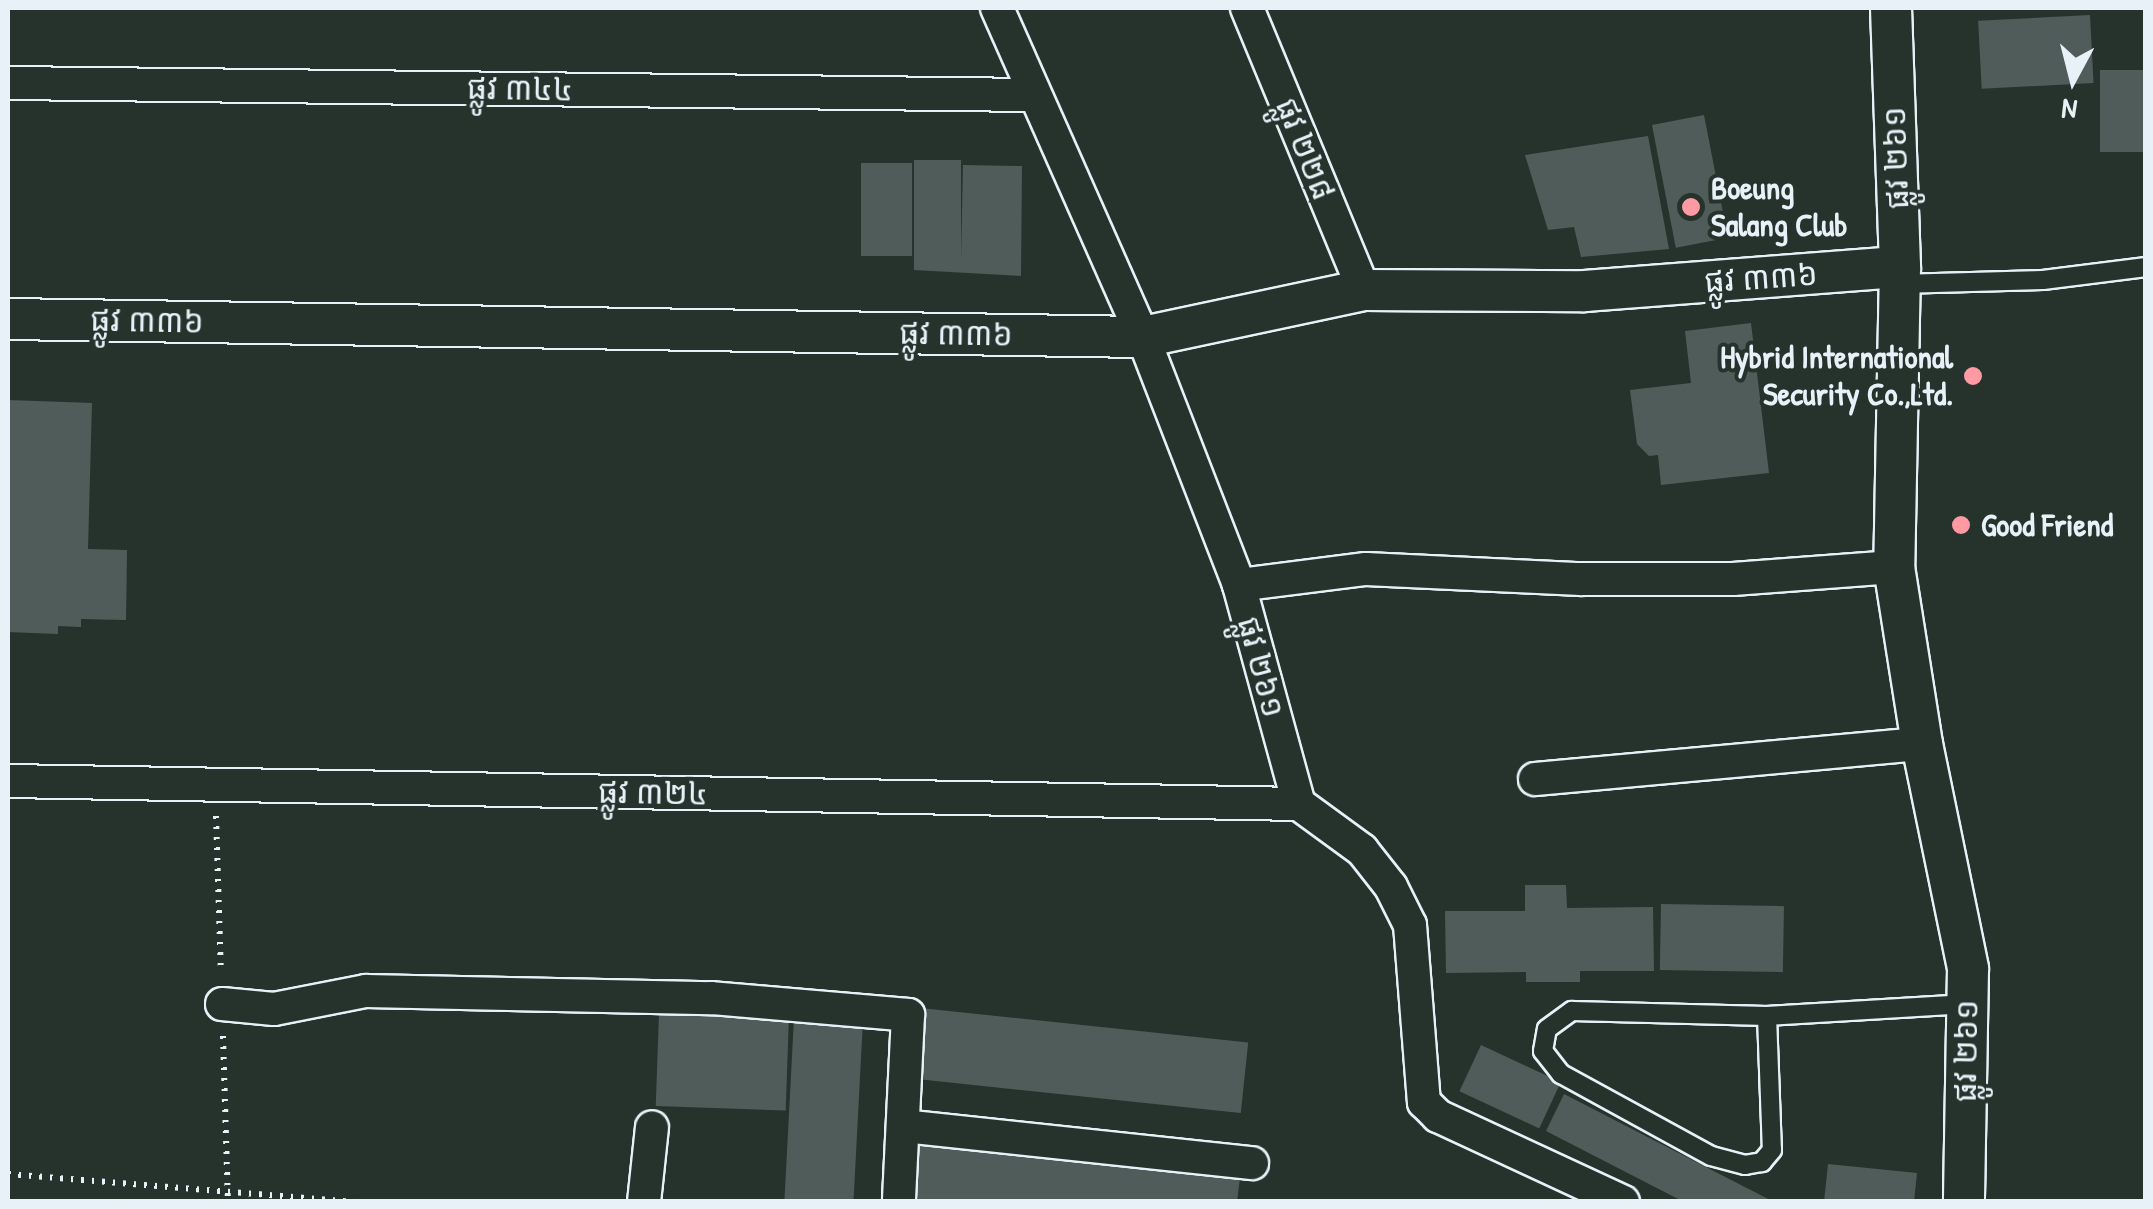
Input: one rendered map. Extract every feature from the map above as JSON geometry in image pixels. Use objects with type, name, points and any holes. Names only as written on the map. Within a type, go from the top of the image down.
[{"type":"street","name":"ផ្លូវ ២៦១","points":[[997,8],[1143,337],[1239,585],[1299,804]]},
{"type":"street","name":"ផ្លូវ ២២៨","points":[[1247,8],[1364,290]]},
{"type":"street","name":"ផ្លូវ ២៦១","points":[[1891,8],[1900,276],[1894,567],[1922,744],[1968,969],[1964,1202]]},
{"type":"street","name":"ផ្លូវ ៣៤៤","points":[[8,83],[1033,96]]},
{"type":"street","name":"ផ្លូវ ៣៣៦","points":[[8,318],[1143,337],[1364,290],[1586,291],[1900,276]]},
{"type":"street","points":[[1239,585],[1366,568],[1733,579],[1894,567]]},
{"type":"street","points":[[1534,779],[1922,744]]},
{"type":"street","name":"ផ្លូវ ៣២៤","points":[[8,781],[1299,804]]},
{"type":"street","points":[[1299,804],[1362,850],[1392,887],[1410,924],[1424,1102],[1438,1116],[1623,1202]]},
{"type":"street","points":[[222,1004],[274,1009],[366,991],[712,998],[908,1015],[900,1202]]},
{"type":"street","points":[[644,1202],[652,1126]]},
{"type":"street","points":[[904,1126],[1252,1163]]},
{"type":"lane","points":[[1900,276],[2043,280],[2146,267]]},
{"type":"lane","points":[[1767,1016],[1772,1150],[1762,1162],[1745,1165],[1712,1156],[1561,1074],[1544,1052],[1547,1028],[1572,1011],[1767,1016],[1967,1004]]},
{"type":"path","points":[[8,1174],[355,1202]]},
{"type":"building","points":[[2090,15],[2094,83],[1982,89],[1978,21]]},
{"type":"building","points":[[2100,70],[2146,70],[2146,152],[2100,152]]},
{"type":"building","points":[[1704,115],[1728,238],[1676,248],[1652,125]]},
{"type":"building","points":[[1648,136],[1669,249],[1581,257],[1574,227],[1548,230],[1525,155]]},
{"type":"building","points":[[914,160],[961,160],[961,260],[963,165],[1022,166],[1021,276],[914,270]]},
{"type":"building","points":[[861,163],[912,163],[912,256],[861,256]]},
{"type":"building","points":[[1751,323],[1769,473],[1661,485],[1658,455],[1649,456],[1637,444],[1630,390],[1691,383],[1685,331]]},
{"type":"building","points":[[8,400],[92,403],[88,549],[127,550],[126,620],[81,619],[81,627],[58,626],[58,634],[8,632]]},
{"type":"building","points":[[1525,885],[1566,885],[1567,908],[1653,907],[1654,971],[1580,971],[1580,982],[1526,982],[1526,972],[1446,973],[1445,911],[1525,911]]},
{"type":"building","points":[[1661,904],[1784,906],[1783,972],[1660,970]]},
{"type":"building","points":[[920,1008],[1248,1042],[1241,1113],[913,1079]]},
{"type":"building","points":[[659,1013],[789,1018],[786,1110],[656,1106]]},
{"type":"building","points":[[794,1018],[863,1022],[853,1202],[784,1202]]},
{"type":"building","points":[[1481,1045],[1561,1082],[1539,1128],[1459,1091]]},
{"type":"building","points":[[1564,1094],[1774,1202],[1684,1202],[1546,1131]]},
{"type":"building","points":[[912,1133],[1241,1169],[1237,1202],[905,1202]]},
{"type":"building","points":[[1828,1164],[1917,1173],[1914,1202],[1824,1202]]},
{"type":"place","name":"Boeung Salang Club","points":[[1691,207]]},
{"type":"place","name":"Hybrid International Security Co.,Ltd.","points":[[1973,376]]},
{"type":"place","name":"Good Friend","points":[[1961,525]]}]
